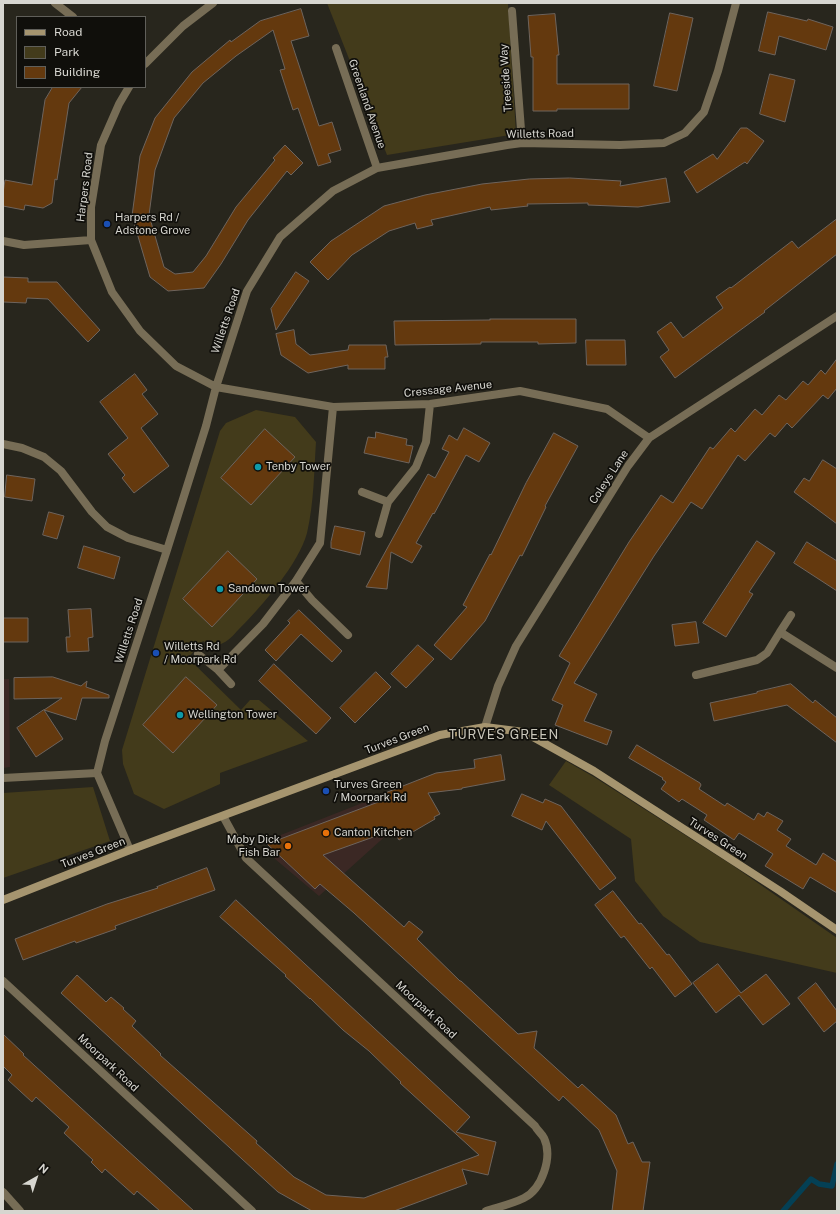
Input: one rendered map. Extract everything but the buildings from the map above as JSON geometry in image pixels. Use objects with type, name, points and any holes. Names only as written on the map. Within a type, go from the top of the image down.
[{"type":"street","points":[[55,3],[72,16]]},
{"type":"street","points":[[146,63],[183,26],[213,3]]},
{"type":"street","name":"Willetts Road","points":[[97,773],[105,741],[168,550],[206,426],[216,387],[247,291],[280,237],[333,191],[377,168],[470,151],[522,144],[620,145],[664,143],[685,133],[704,112],[718,71],[736,3]]},
{"type":"street","name":"Treeside Way","points":[[512,11],[522,144]]},
{"type":"street","name":"Greenland Avenue","points":[[336,48],[377,168]]},
{"type":"street","name":"Harpers Road","points":[[128,88],[119,104],[101,145],[91,207],[91,240],[112,292],[140,331],[176,366],[216,387]]},
{"type":"street","points":[[3,241],[24,245],[91,240]]},
{"type":"street","name":"Coleys Lane","points":[[485,727],[498,686],[516,646],[628,466],[649,438],[837,316]]},
{"type":"street","name":"Cressage Avenue","points":[[216,387],[333,407],[430,404],[520,391],[607,409],[649,438]]},
{"type":"street","points":[[379,534],[388,502],[416,467],[426,442],[430,404]]},
{"type":"street","points":[[218,670],[263,624],[296,581],[320,543],[333,407]]},
{"type":"street","points":[[3,444],[22,448],[44,457],[61,472],[92,512],[107,527],[128,538],[168,550]]},
{"type":"street","points":[[362,492],[388,502]]},
{"type":"street","points":[[296,581],[312,600],[348,635]]},
{"type":"street","points":[[696,675],[757,660],[767,653],[791,614]]},
{"type":"street","points":[[780,632],[837,668]]},
{"type":"street","points":[[198,654],[218,670],[231,684]]},
{"type":"street","name":"Turves Green","points":[[3,900],[130,850],[440,735],[485,727],[524,732],[586,767],[780,891],[837,930]]},
{"type":"street","points":[[3,778],[97,773],[130,850]]},
{"type":"street","name":"Moorpark Road","points":[[222,816],[246,858],[535,1126],[544,1139],[546,1166],[542,1179],[534,1190],[525,1198],[486,1211]]},
{"type":"street","name":"Moorpark Road","points":[[3,981],[252,1211]]},
{"type":"street","points":[[3,1192],[20,1211]]},
{"type":"shaded area","points":[[3,679],[9,679],[10,767],[3,768]]},
{"type":"shaded area","points":[[380,796],[390,832],[319,896],[275,859],[268,840]]},
{"type":"green space","points":[[327,3],[508,3],[516,134],[387,155]]},
{"type":"green space","points":[[256,410],[295,417],[316,442],[312,499],[307,533],[303,545],[288,570],[269,596],[250,618],[226,642],[215,645],[203,641],[188,658],[241,710],[250,700],[259,700],[308,741],[220,773],[220,784],[164,809],[134,794],[123,764],[122,750],[220,431],[226,423]]},
{"type":"green space","points":[[566,761],[594,777],[732,865],[837,938],[837,973],[700,942],[663,916],[635,881],[631,839],[549,785]]},
{"type":"green space","points":[[93,787],[110,841],[3,878],[3,793]]},
{"type":"waterway","points":[[783,1211],[811,1179],[819,1184],[832,1186],[837,1164]]},
{"type":"place","name":"Harpers Rd / Adstone Grove","points":[[107,224]]},
{"type":"place","name":"Tenby Tower","points":[[258,467]]},
{"type":"place","name":"Sandown Tower","points":[[220,589]]},
{"type":"place","name":"Willetts Rd / Moorpark Rd","points":[[156,653]]},
{"type":"place","name":"Wellington Tower","points":[[180,715]]},
{"type":"place","name":"Turves Green / Moorpark Rd","points":[[326,791]]},
{"type":"place","name":"Canton Kitchen","points":[[326,833]]},
{"type":"place","name":"Moby Dick Fish Bar","points":[[288,846]]},
{"type":"district","name":"TURVES GREEN","points":[[504,735]]}]
